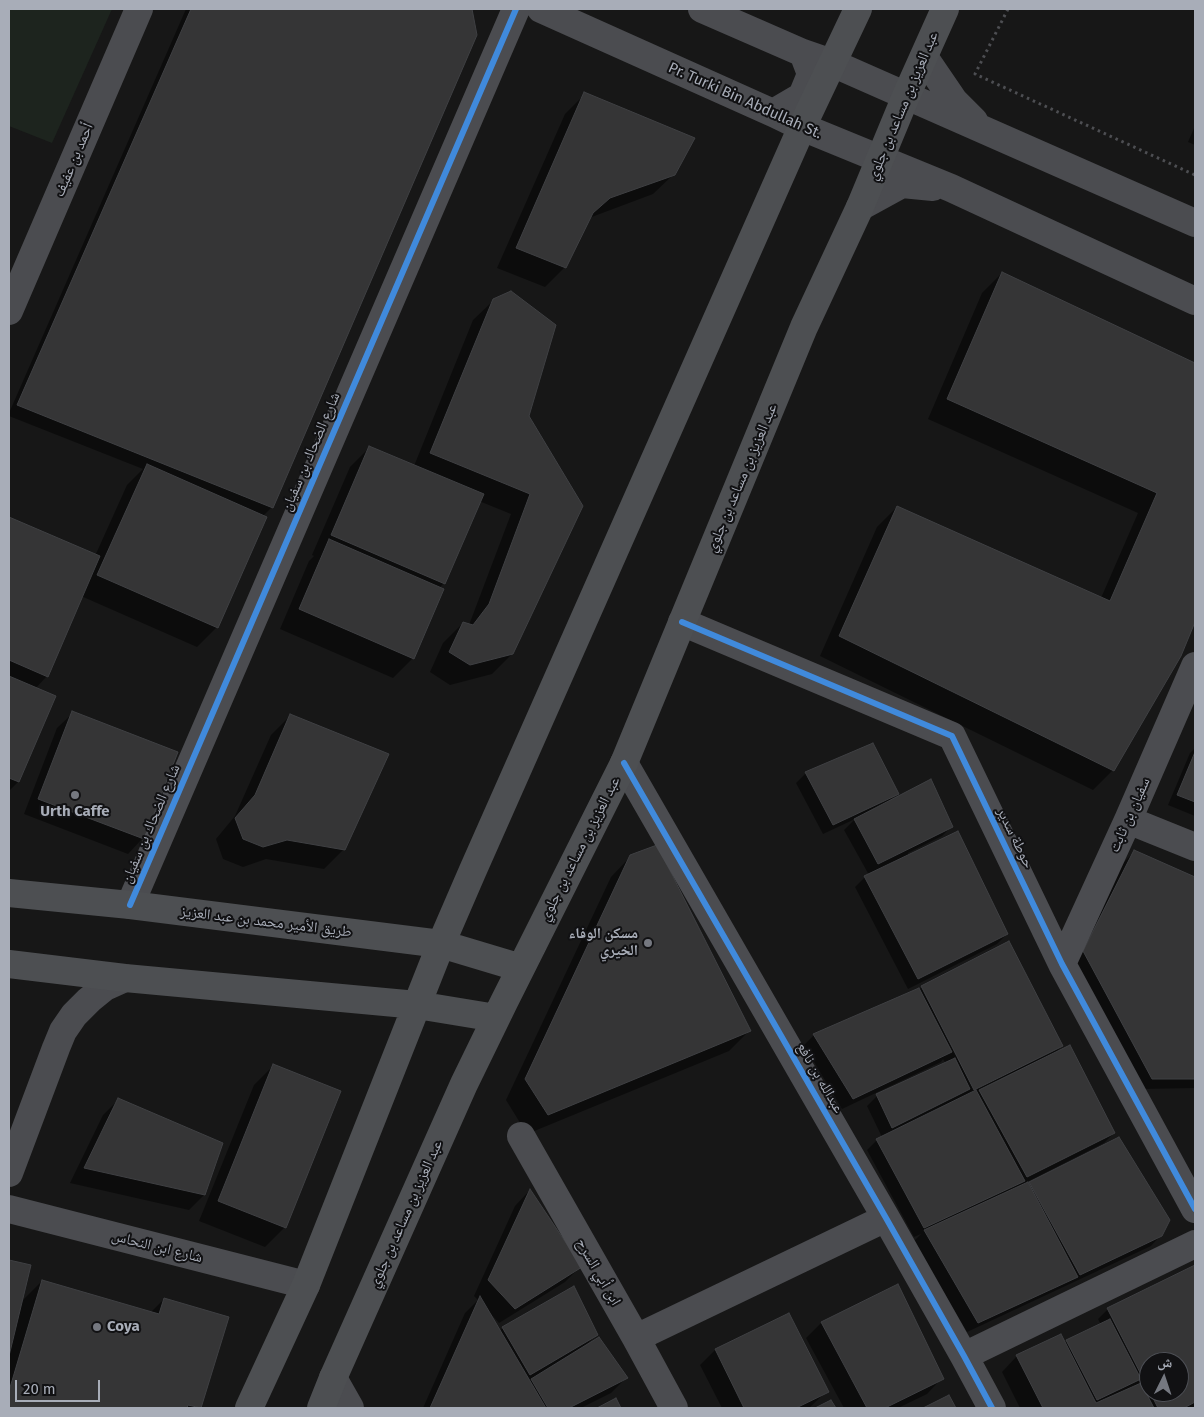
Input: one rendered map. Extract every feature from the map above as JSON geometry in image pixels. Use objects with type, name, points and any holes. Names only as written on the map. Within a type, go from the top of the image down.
[{"type":"main road","points":[[249,1408],[306,1285],[473,870],[802,127],[858,9]]},
{"type":"main road","name":"عبد العزيز بن مساعد بن جلوي","points":[[321,1408],[464,1084],[520,968],[624,763],[804,326],[860,207],[906,96],[945,9]]},
{"type":"main road","name":"طريق الأمير محمد بن عبد العزيز","points":[[9,893],[130,905],[442,944],[520,968]]},
{"type":"main road","points":[[9,964],[124,978],[417,1006],[496,1018]]},
{"type":"street","name":"أحمد بن عفيف","points":[[9,310],[139,9]]},
{"type":"street","name":"شارع الضحاك بن سفيان","points":[[130,905],[516,9]]},
{"type":"street","name":"Pr. Turki Bin Abdullah St.","points":[[541,9],[802,127],[951,188],[1195,301]]},
{"type":"street","points":[[712,10],[803,53],[832,63],[1195,223]]},
{"type":"street","points":[[773,113],[802,96],[811,74],[803,53]]},
{"type":"street","points":[[924,57],[954,101],[972,119],[996,136]]},
{"type":"street","name":"Pr. Turki Bin Abdullah St.","points":[[860,207],[902,184],[951,188]]},
{"type":"street","name":"حوطة سدير","points":[[682,622],[952,736],[1062,964],[1195,1209]]},
{"type":"street","name":"سفيان بن ثابت","points":[[1062,964],[1128,820],[1195,666]]},
{"type":"street","name":"عبدالله بن نافع","points":[[624,763],[886,1218],[992,1408]]},
{"type":"street","points":[[1128,820],[1195,847]]},
{"type":"street","points":[[9,1173],[63,1031],[74,1015],[89,1000],[105,987],[124,978]]},
{"type":"street","name":"ابن أبي السرح","points":[[521,1136],[674,1408]]},
{"type":"street","name":"شارع ابن النحاس","points":[[9,1209],[306,1285]]},
{"type":"street","points":[[636,1338],[886,1218]]},
{"type":"street","points":[[964,1356],[1195,1244]]},
{"type":"street","points":[[333,1378],[350,1408]]},
{"type":"path","points":[[1008,9],[975,74],[1195,175]]},
{"type":"shaded area","points":[[9,9],[112,9],[52,143],[9,126]]},
{"type":"building","points":[[191,9],[472,9],[477,35],[273,508],[17,405]]},
{"type":"building","points":[[584,92],[695,138],[675,175],[610,198],[593,213],[566,268],[516,248]]},
{"type":"building","points":[[1002,272],[1195,363],[1195,622],[1181,656],[1114,771],[839,636],[897,506],[1110,601],[1157,493],[947,399]]},
{"type":"building","points":[[511,291],[556,325],[529,416],[583,506],[513,654],[470,665],[449,652],[463,622],[473,625],[489,604],[530,494],[430,453],[493,299]]},
{"type":"building","points":[[369,446],[484,494],[445,584],[331,535]]},
{"type":"building","points":[[147,464],[267,517],[218,628],[97,575]]},
{"type":"building","points":[[9,517],[100,556],[48,677],[9,660]]},
{"type":"building","points":[[329,539],[444,589],[414,659],[299,609]]},
{"type":"building","points":[[9,676],[56,696],[19,782],[9,778]]},
{"type":"building","points":[[72,711],[178,752],[144,839],[38,799]]},
{"type":"building","points":[[290,714],[389,754],[345,850],[287,840],[263,847],[243,839],[235,818],[255,795]]},
{"type":"building","points":[[873,743],[899,794],[833,825],[805,772]]},
{"type":"building","points":[[1195,752],[1195,802],[1177,795]]},
{"type":"building","points":[[931,779],[953,827],[878,864],[854,819]]},
{"type":"building","points":[[958,831],[1008,934],[918,979],[864,876]]},
{"type":"building","name":"مسكن الوفاء الخيري","points":[[657,845],[751,1031],[548,1115],[525,1079],[630,855]]},
{"type":"building","points":[[1134,850],[1195,877],[1195,1079],[1152,1079],[1083,951]]},
{"type":"building","points":[[1009,941],[1063,1046],[974,1090],[921,986]]},
{"type":"building","points":[[919,988],[952,1052],[853,1099],[813,1034]]},
{"type":"building","points":[[1070,1045],[1115,1133],[1027,1177],[979,1090]]},
{"type":"building","points":[[955,1058],[970,1089],[892,1128],[876,1094]]},
{"type":"building","points":[[273,1064],[341,1091],[286,1228],[218,1201]]},
{"type":"building","points":[[976,1090],[1025,1181],[924,1228],[876,1139]]},
{"type":"building","points":[[118,1098],[223,1143],[205,1195],[84,1168]]},
{"type":"building","points":[[1119,1137],[1170,1220],[1162,1236],[1080,1275],[1029,1182]]},
{"type":"building","points":[[1028,1182],[1078,1277],[978,1323],[924,1230]]},
{"type":"building","points":[[530,1189],[582,1267],[515,1309],[488,1280]]},
{"type":"building","points":[[9,1260],[31,1265],[9,1356]]},
{"type":"building","points":[[1195,1265],[1195,1402],[1184,1408],[1158,1408],[1155,1402],[1189,1402],[1189,1352],[1139,1352],[1139,1370],[1107,1308]]},
{"type":"building","points":[[42,1280],[159,1314],[164,1298],[229,1317],[201,1408],[188,1405],[187,1408],[9,1408],[9,1391]]},
{"type":"building","points":[[898,1284],[944,1379],[885,1408],[867,1408],[821,1322]]},
{"type":"building","points":[[574,1286],[598,1335],[530,1375],[502,1327]]},
{"type":"building","points":[[480,1296],[546,1408],[430,1408]]},
{"type":"building","points":[[789,1313],[829,1392],[796,1408],[744,1408],[715,1349]]},
{"type":"building","points":[[1110,1319],[1139,1375],[1139,1380],[1097,1400],[1066,1340]]},
{"type":"building","points":[[1061,1334],[1096,1403],[1139,1384],[1139,1402],[1151,1402],[1154,1408],[1043,1408],[1016,1355]]},
{"type":"building","points":[[599,1337],[628,1378],[569,1408],[548,1408],[531,1379]]},
{"type":"building","points":[[949,1395],[956,1408],[923,1408]]},
{"type":"building","points":[[616,1398],[621,1408],[597,1408]]},
{"type":"building","points":[[831,1400],[836,1408],[815,1408]]},
{"type":"cycle path","points":[[130,905],[516,9]]},
{"type":"cycle path","points":[[682,622],[952,736],[1062,964],[1195,1209]]},
{"type":"cycle path","points":[[624,763],[886,1218],[992,1408]]},
{"type":"place","name":"Urth Caffe","points":[[75,795]]},
{"type":"place","name":"مسكن الوفاء الخيري","points":[[648,943]]},
{"type":"place","name":"Coya","points":[[97,1327]]}]
